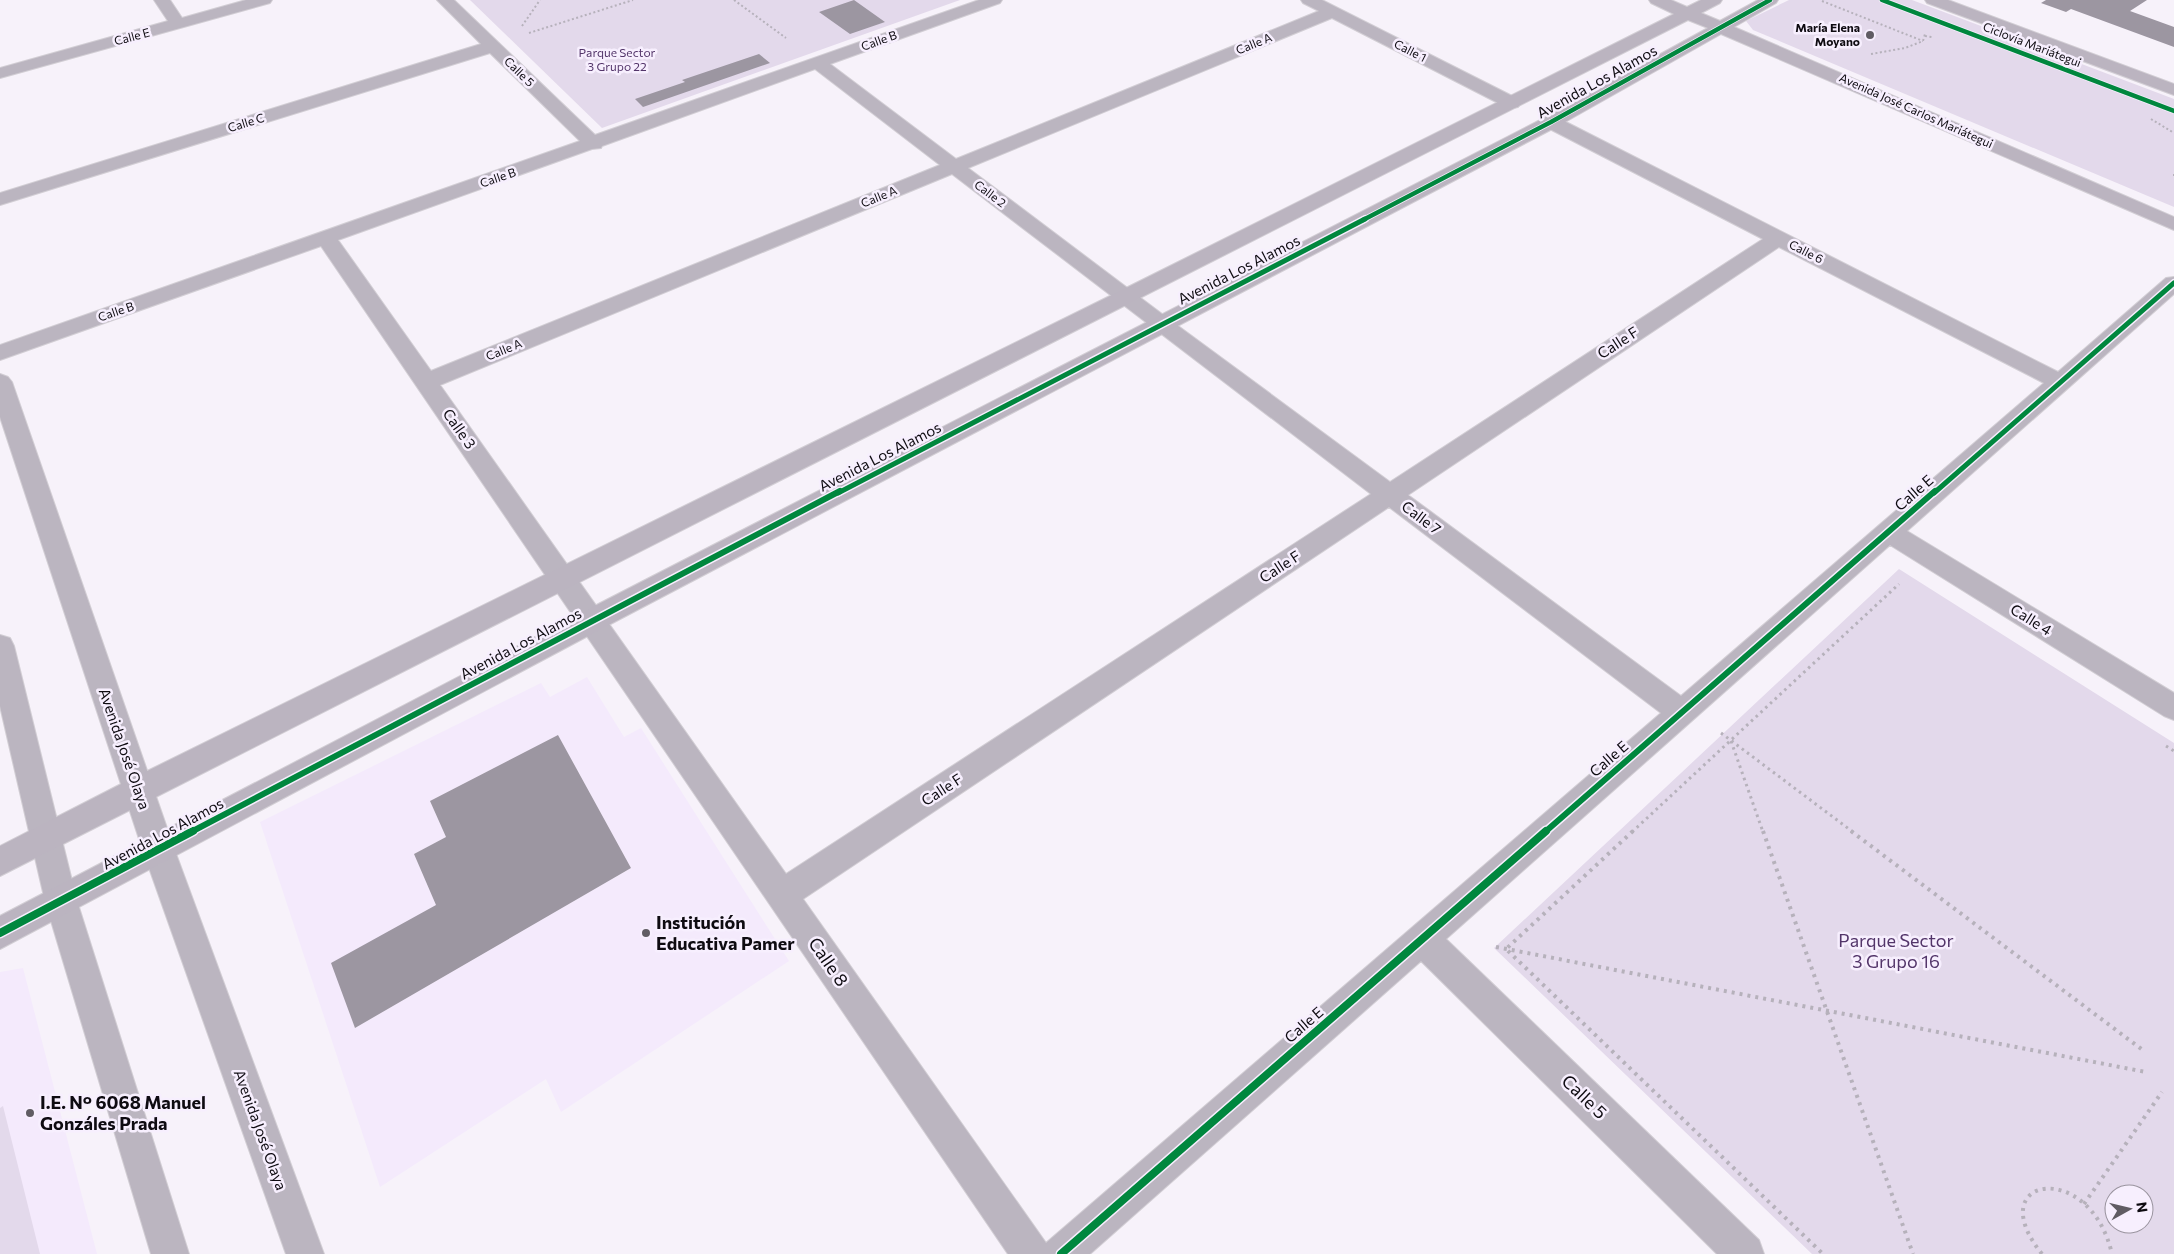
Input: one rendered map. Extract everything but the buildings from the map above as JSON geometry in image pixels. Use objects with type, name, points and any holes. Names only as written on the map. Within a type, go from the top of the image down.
[{"type":"street","points":[[162,0],[178,24]]},
{"type":"street","name":"Calle E","points":[[0,73],[264,0]]},
{"type":"street","name":"Calle 5","points":[[445,0],[594,144]]},
{"type":"street","name":"Calle B","points":[[0,353],[594,144],[994,0]]},
{"type":"street","name":"Calle 1","points":[[1309,0],[1512,103]]},
{"type":"street","name":"Avenida José Carlos Mariátegui","points":[[1657,0],[1722,26],[2174,224]]},
{"type":"street","name":"Avenida Los Alamos","points":[[0,862],[138,790],[1126,297],[1714,0]]},
{"type":"street","name":"Avenida Los Alamos","points":[[0,933],[159,851],[591,621],[1551,122],[1770,0]]},
{"type":"street","points":[[1933,0],[2174,90]]},
{"type":"street","name":"Calle A","points":[[426,382],[1332,12]]},
{"type":"street","name":"Calle C","points":[[0,199],[492,45]]},
{"type":"street","name":"Calle 2","points":[[818,63],[1162,325]]},
{"type":"street","name":"Calle 6","points":[[1551,122],[2060,382]]},
{"type":"street","name":"Calle 3","points":[[326,238],[591,621]]},
{"type":"street","name":"Calle F","points":[[782,895],[1778,238]]},
{"type":"street","name":"Calle E","points":[[1060,1254],[2174,282]]},
{"type":"street","name":"Calle 7","points":[[1162,325],[1684,710]]},
{"type":"street","name":"Avenida José Olaya","points":[[0,382],[159,851],[305,1254]]},
{"type":"street","name":"Calle 4","points":[[1889,532],[2174,708]]},
{"type":"street","name":"Calle 8","points":[[591,621],[1031,1254]]},
{"type":"street","points":[[0,646],[61,901],[170,1254]]},
{"type":"street","name":"Calle 5","points":[[1425,937],[1745,1254]]},
{"type":"path","points":[[514,38],[540,0]]},
{"type":"path","points":[[492,45],[633,0]]},
{"type":"path","points":[[734,0],[818,63]]},
{"type":"path","points":[[1822,1],[1923,41]]},
{"type":"path","points":[[1923,41],[1925,30]]},
{"type":"path","points":[[1868,54],[1906,48],[1923,41]]},
{"type":"path","points":[[1506,949],[1903,580]]},
{"type":"path","points":[[1684,710],[1731,741],[2144,1051]]},
{"type":"path","points":[[1731,741],[1914,1254]]},
{"type":"path","points":[[1425,937],[1506,949],[2146,1072]]},
{"type":"path","points":[[1506,949],[1823,1254]]},
{"type":"path","points":[[2084,1204],[2162,1092]]},
{"type":"path","points":[[2042,1254],[2034,1246],[2022,1216],[2023,1203],[2041,1188],[2055,1188],[2070,1194],[2084,1204],[2106,1229],[2112,1254]]},
{"type":"shaded area","name":"Institución Educativa Pamer","points":[[587,677],[624,737],[641,728],[789,961],[561,1112],[546,1079],[380,1187],[260,822],[541,683],[550,697]],"holes":[[[558,735],[631,868],[355,1028],[332,963],[436,905],[414,854],[446,837],[430,801]]]},
{"type":"shaded area","name":"I.E. N° 6068 Manuel Gonzáles Prada","points":[[23,968],[97,1254],[0,1254],[0,972]]},
{"type":"green space","name":"Parque Sector 3 Grupo 22","points":[[470,0],[960,0],[602,128]]},
{"type":"green space","points":[[1789,0],[1912,0],[2174,99],[2174,207],[1753,30],[1746,21]]},
{"type":"green space","name":"Parque Sector 3 Grupo 16","points":[[1899,569],[2174,743],[2174,1254],[1812,1254],[1494,948]]},
{"type":"green space","points":[[3,1106],[40,1254],[0,1254],[0,1108]]},
{"type":"cycle path","points":[[0,933],[591,621],[1551,122],[1770,0]]},
{"type":"cycle path","name":"Ciclovía Mariátegui","points":[[1882,0],[2174,111]]},
{"type":"cycle path","points":[[1061,1254],[2174,283]]},
{"type":"place","name":"María Elena Moyano","points":[[1870,35]]},
{"type":"place","name":"Institución Educativa Pamer","points":[[646,933]]},
{"type":"place","name":"I.E. N° 6068 Manuel Gonzáles Prada","points":[[30,1113]]}]
